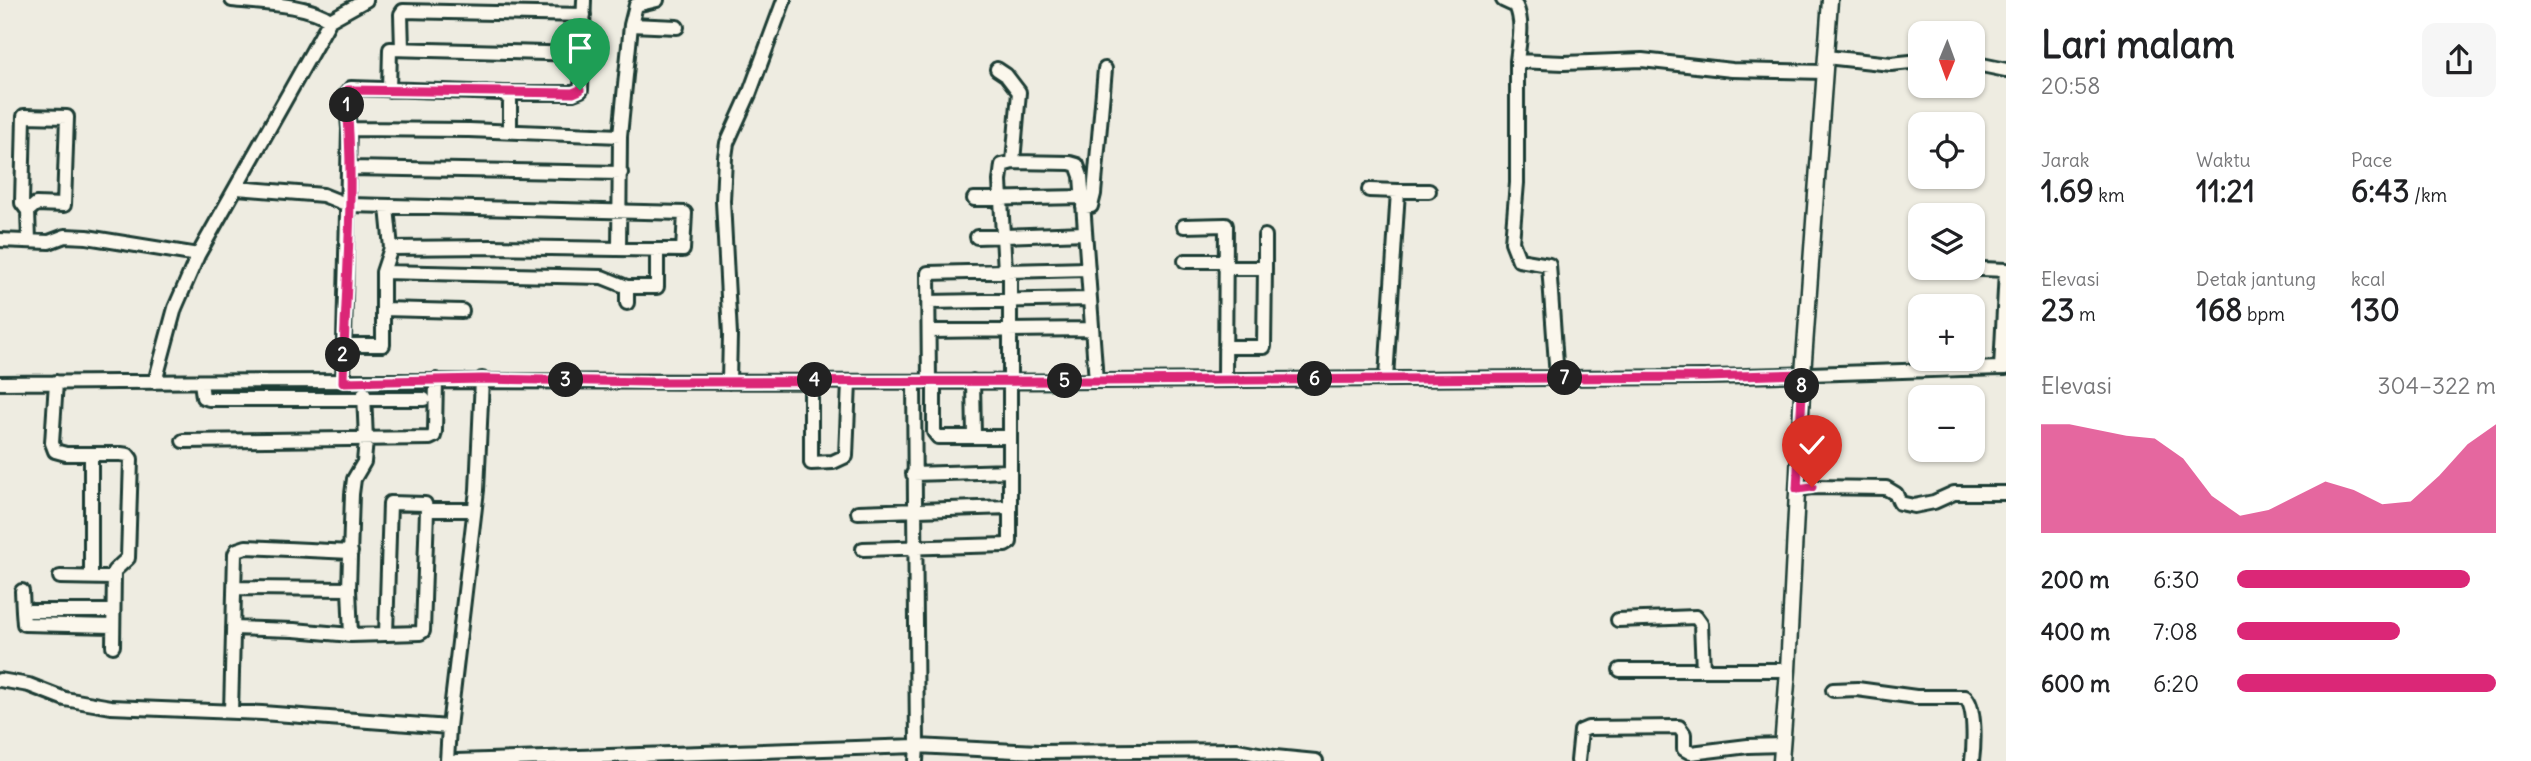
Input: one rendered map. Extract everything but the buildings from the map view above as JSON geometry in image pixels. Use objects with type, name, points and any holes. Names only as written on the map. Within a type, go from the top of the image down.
[{"type":"main road","points":[[1781,761],[1803,374],[1830,0]]},
{"type":"street","points":[[232,0],[301,8],[317,12],[330,20]]},
{"type":"street","points":[[155,382],[174,308],[198,255],[288,91],[330,20],[366,0]]},
{"type":"street","points":[[343,382],[349,168],[348,90],[578,92],[584,0]]},
{"type":"street","points":[[619,249],[620,136],[631,25],[636,5],[657,0]]},
{"type":"street","points":[[729,382],[724,157],[727,143],[750,92],[783,0]]},
{"type":"street","points":[[1503,0],[1516,6],[1521,26],[1517,61],[1517,183],[1512,242],[1519,260],[1549,265],[1557,378]]},
{"type":"street","points":[[402,49],[403,11],[584,15]]},
{"type":"street","points":[[631,25],[677,27]]},
{"type":"street","points":[[389,90],[390,49],[582,54]]},
{"type":"street","points":[[1517,61],[1642,60],[1732,70],[1908,62]]},
{"type":"street","points":[[1985,66],[2006,70]]},
{"type":"street","points":[[997,69],[1006,75],[1019,92],[1013,162]]},
{"type":"street","points":[[974,199],[1083,202],[1091,206],[1105,69]]},
{"type":"street","points":[[504,93],[510,100],[510,131]]},
{"type":"street","points":[[28,211],[36,204],[64,205],[67,117],[24,116],[22,203],[28,211],[29,242]]},
{"type":"street","points":[[349,129],[510,131],[620,136]]},
{"type":"street","points":[[863,548],[1007,545],[1010,540],[1011,302],[1000,200],[1000,168],[1005,163],[1074,164],[1080,169],[1096,381]]},
{"type":"street","points":[[349,168],[621,173]]},
{"type":"street","points":[[237,188],[323,195],[348,205],[685,213],[683,250],[391,248]]},
{"type":"street","points":[[1369,190],[1429,191]]},
{"type":"street","points":[[1387,379],[1398,191]]},
{"type":"street","points":[[344,345],[382,346],[383,272],[391,248],[387,207]]},
{"type":"street","points":[[1184,226],[1226,225],[1225,380]]},
{"type":"street","points":[[977,237],[1085,233]]},
{"type":"street","points":[[0,240],[49,242],[65,236],[79,237],[198,255]]},
{"type":"street","points":[[1225,347],[1264,347],[1265,236]]},
{"type":"street","points":[[383,272],[602,277],[627,287],[663,288],[657,250]]},
{"type":"street","points":[[1185,261],[1265,268]]},
{"type":"street","points":[[1010,437],[935,435],[927,276],[930,272],[1088,269]]},
{"type":"street","points":[[0,383],[482,379],[1011,382],[1557,378],[2003,368],[2006,270],[1985,269]]},
{"type":"street","points":[[627,287],[627,303]]},
{"type":"street","points":[[928,302],[1090,299]]},
{"type":"street","points":[[383,309],[462,311]]},
{"type":"street","points":[[929,331],[1092,329]]},
{"type":"street","points":[[447,761],[474,510],[482,379]]},
{"type":"street","points":[[183,441],[433,438],[436,380]]},
{"type":"street","points":[[811,380],[811,463],[833,462],[845,456],[849,382]]},
{"type":"street","points":[[973,381],[974,436]]},
{"type":"street","points":[[56,382],[53,448],[58,453],[121,454],[128,455],[131,459],[128,558],[116,569],[113,578],[113,646]]},
{"type":"street","points":[[201,382],[203,397],[209,399],[424,399]]},
{"type":"street","points":[[351,635],[349,589],[354,479],[364,463],[366,440],[363,382]]},
{"type":"street","points":[[914,382],[916,761]]},
{"type":"street","points":[[91,454],[91,577]]},
{"type":"street","points":[[913,474],[1010,471]]},
{"type":"street","points":[[1797,489],[1886,488],[1896,494],[1900,503],[1914,506],[1954,493],[2006,493]]},
{"type":"street","points":[[233,628],[294,629],[351,635],[386,634],[420,633],[425,627],[425,504],[390,503],[386,634]]},
{"type":"street","points":[[858,512],[1009,507]]},
{"type":"street","points":[[427,510],[474,510]]},
{"type":"street","points":[[231,712],[237,550],[246,547],[351,552]]},
{"type":"street","points":[[60,577],[113,578]]},
{"type":"street","points":[[234,588],[349,589]]},
{"type":"street","points":[[22,591],[24,624],[113,626]]},
{"type":"street","points":[[23,611],[113,611]]},
{"type":"street","points":[[1618,620],[1696,617],[1701,624],[1703,670]]},
{"type":"street","points":[[1620,670],[1788,670]]},
{"type":"street","points":[[0,680],[29,685],[65,699],[111,707],[389,721],[449,727]]},
{"type":"street","points":[[1833,690],[1857,689],[1969,699],[1972,708],[1972,761]]},
{"type":"street","points":[[1578,761],[1581,732],[1588,728],[1679,727],[1684,734],[1685,749],[1691,753],[1782,745]]},
{"type":"street","points":[[457,761],[917,746],[1182,756],[1237,750],[1316,761]]},
{"type":"route","points":[[580,90],[573,93],[348,90],[349,168],[343,382],[482,379],[647,382],[1096,381],[1803,374],[1797,489],[1812,487]]}]
